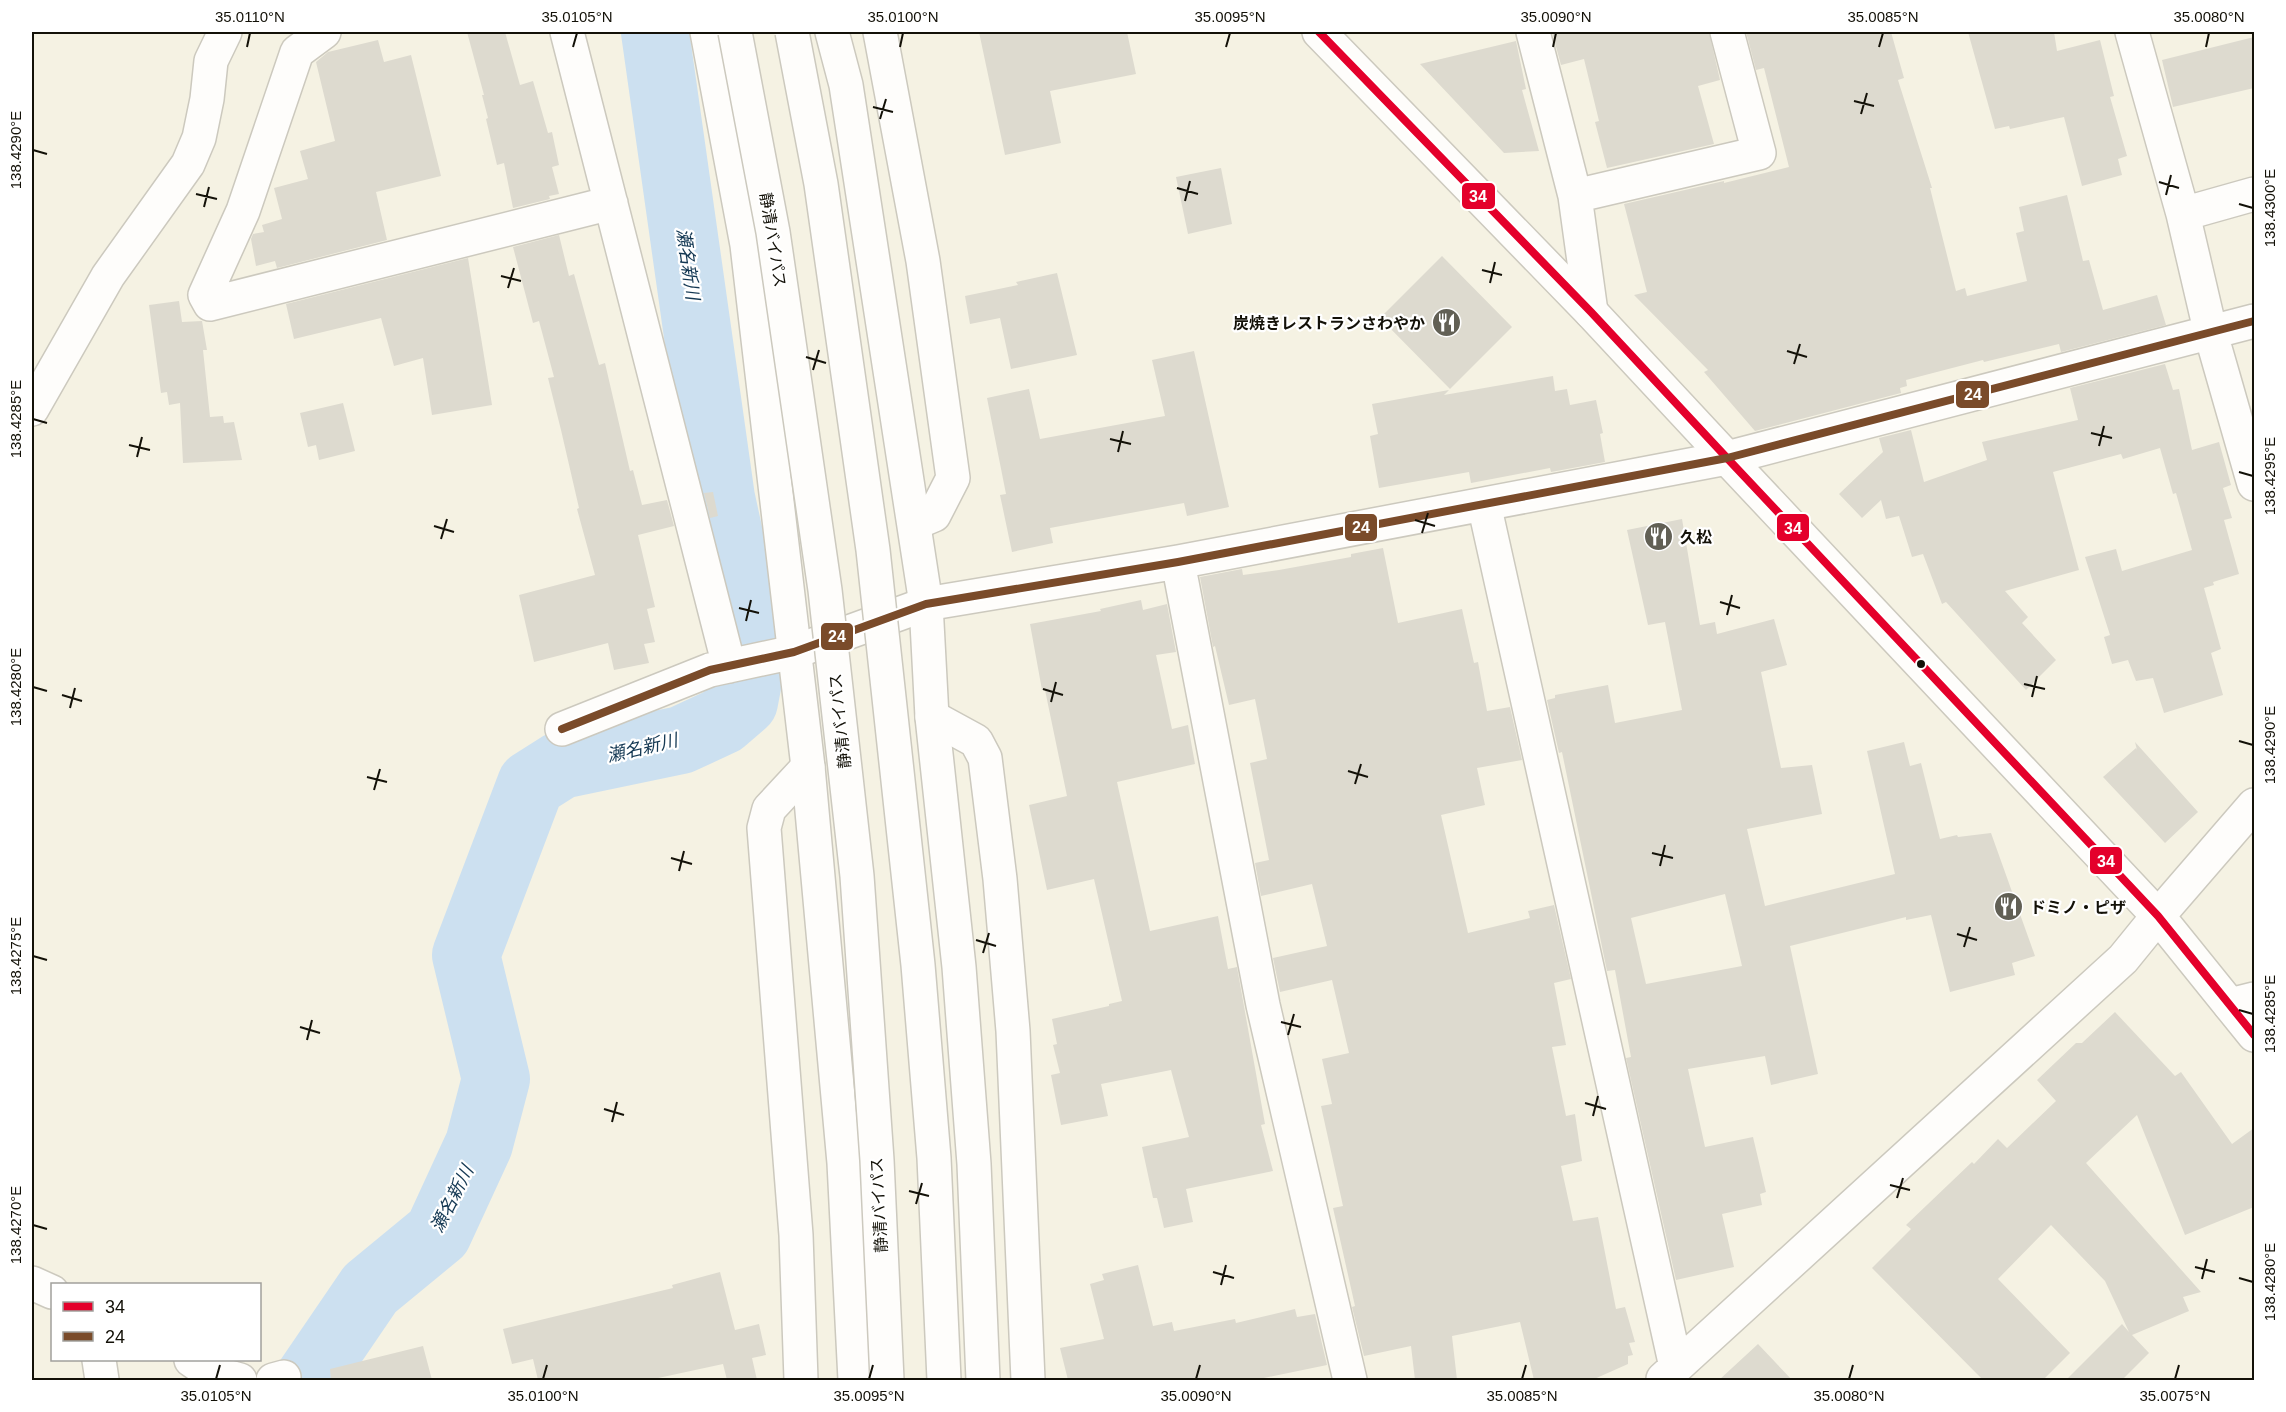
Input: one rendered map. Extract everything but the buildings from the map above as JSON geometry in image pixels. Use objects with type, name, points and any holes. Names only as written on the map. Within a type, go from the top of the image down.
[{"type":"main road","points":[[32,409],[108,276],[188,164],[199,138],[212,62],[225,32]]},
{"type":"main road","points":[[324,32],[297,52],[243,211],[205,295],[210,304],[611,203]]},
{"type":"main road","points":[[567,32],[729,666]]},
{"type":"main road","points":[[707,32],[747,245],[808,767],[844,1163],[855,1380]]},
{"type":"main road","name":"静清バイパス","points":[[735,32],[773,232],[825,590],[857,876],[877,1160],[887,1380]]},
{"type":"main road","points":[[792,32],[820,184],[875,562],[919,976],[934,1158],[944,1380]]},
{"type":"main road","points":[[832,32],[846,86],[926,604],[932,717],[959,967],[975,1164],[983,1380]]},
{"type":"main road","points":[[880,32],[923,261],[953,478],[934,514],[915,523]]},
{"type":"main road","points":[[1319,32],[1591,312],[2158,916],[2242,1002],[2254,1035]]},
{"type":"main road","points":[[1533,32],[1575,196],[1591,312]]},
{"type":"main road","points":[[1575,196],[1759,153],[1727,32]]},
{"type":"main road","points":[[2132,32],[2183,214],[2211,334],[2254,484]]},
{"type":"main road","points":[[2183,214],[2254,195]]},
{"type":"main road","points":[[562,729],[710,670],[794,652],[926,604],[1178,562],[1726,458],[2254,321]]},
{"type":"main road","points":[[1484,504],[1669,1374]]},
{"type":"main road","points":[[1178,562],[1263,1005],[1349,1380]]},
{"type":"main road","points":[[932,717],[976,741],[985,758],[1000,879],[1013,1031],[1028,1380]]},
{"type":"main road","points":[[801,1380],[796,1235],[764,828],[769,809],[808,767]]},
{"type":"main road","points":[[1669,1374],[2122,959],[2254,805]]},
{"type":"main road","points":[[32,1283],[51,1292]]},
{"type":"main road","points":[[99,1361],[102,1380]]},
{"type":"main road","points":[[194,1361],[207,1371],[240,1380]]},
{"type":"waterway","name":"瀬名新川","points":[[308,1380],[370,1289],[438,1233],[479,1144],[496,1079],[466,955],[531,784],[561,765],[681,740],[722,721],[744,702],[751,665],[743,599],[721,498],[655,32]]},
{"type":"transit line","name":"34","points":[[1319,32],[1591,312],[2158,916],[2254,1035]]},
{"type":"transit line","name":"24","points":[[562,729],[710,670],[794,652],[926,604],[1178,562],[1727,458],[2254,321]]},
{"type":"place","name":"炭焼きレストランさわやか","points":[[1446,323]]},
{"type":"place","name":"久松","points":[[1659,537]]},
{"type":"place","name":"ドミノ・ピザ","points":[[2009,907]]}]
